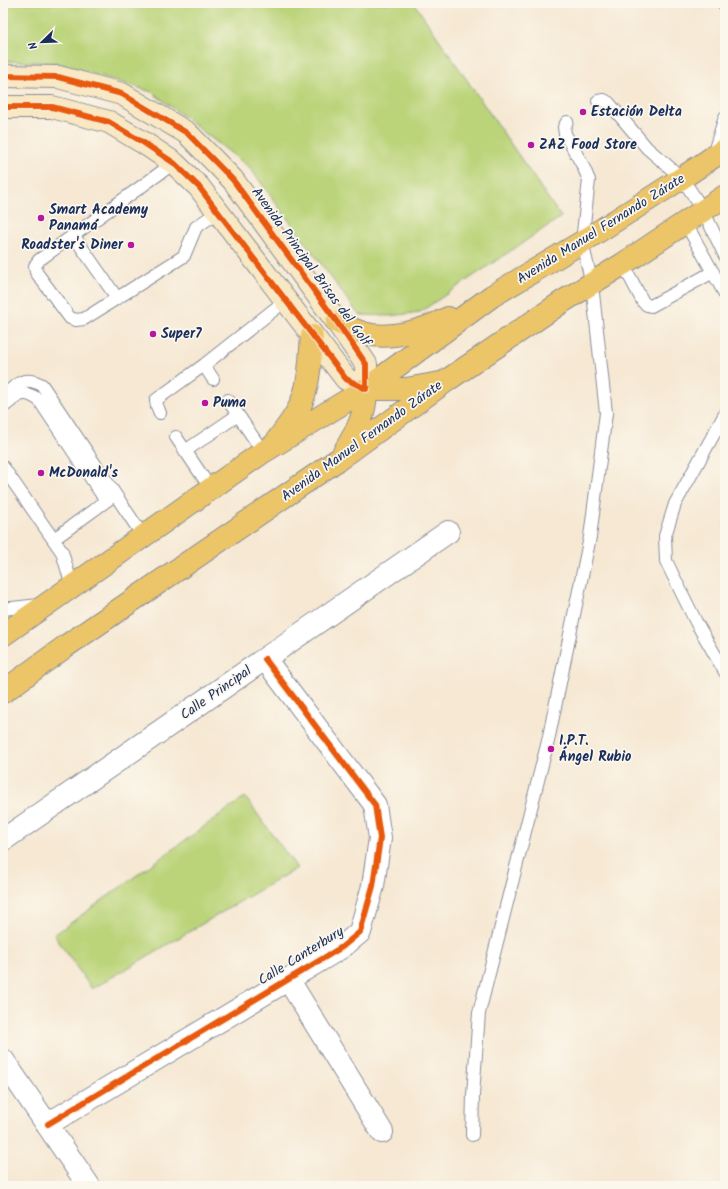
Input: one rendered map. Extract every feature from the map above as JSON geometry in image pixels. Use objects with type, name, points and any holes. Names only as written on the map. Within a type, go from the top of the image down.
[{"type":"main road","name":"Avenida Manuel Fernando Zárate","points":[[3,634],[268,450],[366,389],[492,296],[582,242],[719,153]]},
{"type":"main road","name":"Avenida Manuel Fernando Zárate","points":[[3,692],[66,646],[339,459],[446,381],[562,302],[623,264],[725,196]]},
{"type":"main road","points":[[337,322],[364,333],[383,335],[403,334],[445,320],[492,296]]},
{"type":"main road","points":[[268,450],[291,422],[302,402],[308,382],[312,336]]},
{"type":"main road","points":[[339,459],[356,434],[366,403],[366,389],[406,389],[446,381]]},
{"type":"street","name":"Avenida Principal Brisas del Golf","points":[[3,76],[58,77],[122,94],[187,133],[233,180],[337,322],[366,364],[366,389]]},
{"type":"street","points":[[3,106],[52,107],[109,122],[144,142],[174,163],[199,187],[346,379],[366,389]]},
{"type":"street","points":[[285,301],[310,285]]},
{"type":"street","name":"Calle Principal","points":[[3,840],[448,532]]},
{"type":"street","name":"Calle Canterbury","points":[[48,1124],[342,947],[360,932],[373,886],[380,838],[375,805],[265,659]]},
{"type":"street","points":[[288,980],[382,1132]]},
{"type":"street","points":[[5,1067],[48,1124],[89,1186]]},
{"type":"lane","points":[[598,102],[604,100],[609,103],[648,148],[682,178],[713,272],[725,294]]},
{"type":"lane","points":[[719,153],[725,116]]},
{"type":"lane","points":[[472,1135],[473,1095],[479,1013],[548,741],[591,529],[606,413],[592,284],[582,242],[589,180],[565,134],[564,127],[567,122]]},
{"type":"lane","points":[[174,163],[39,260],[35,266],[36,272],[70,318],[76,320],[84,318],[184,256],[196,226],[218,212]]},
{"type":"lane","points":[[694,216],[725,256]]},
{"type":"lane","points":[[73,235],[117,298]]},
{"type":"lane","points":[[623,264],[643,302],[651,306],[713,272]]},
{"type":"lane","points":[[160,413],[156,400],[204,365],[285,301]]},
{"type":"lane","points":[[204,365],[213,379]]},
{"type":"lane","points":[[3,396],[21,382],[32,380],[42,384],[110,498]]},
{"type":"lane","points":[[3,407],[21,394],[31,394],[39,400],[110,498],[143,536]]},
{"type":"lane","points":[[228,400],[238,415],[268,450]]},
{"type":"lane","points":[[725,414],[675,504],[665,536],[666,561],[696,622],[725,672]]},
{"type":"lane","points":[[185,450],[238,415]]},
{"type":"lane","points":[[176,437],[211,489]]},
{"type":"lane","points":[[3,467],[62,552],[72,586]]},
{"type":"lane","points":[[54,539],[110,498]]},
{"type":"lane","points":[[3,609],[46,604]]},
{"type":"green space","points":[[3,3],[414,3],[561,217],[420,312],[391,316],[359,315],[250,168],[152,92],[58,63],[3,61]]},
{"type":"green space","points":[[245,797],[297,868],[92,989],[54,935]]},
{"type":"cycle path","points":[[3,76],[58,77],[122,94],[187,133],[233,180],[337,322],[366,364],[366,389],[346,379],[199,187],[174,163],[109,122],[52,107],[3,107]]},
{"type":"cycle path","points":[[48,1124],[342,947],[360,932],[373,886],[380,838],[375,805],[265,659]]},
{"type":"place","name":"Estación Delta","points":[[583,112]]},
{"type":"place","name":"ZAZ Food Store","points":[[531,145]]},
{"type":"place","name":"Smart Academy Panamá","points":[[41,218]]},
{"type":"place","name":"Roadster's Diner","points":[[131,245]]},
{"type":"place","name":"Super7","points":[[153,334]]},
{"type":"place","name":"Puma","points":[[205,403]]},
{"type":"place","name":"McDonald's","points":[[41,473]]},
{"type":"place","name":"I.P.T. Ángel Rubio","points":[[551,749]]}]
